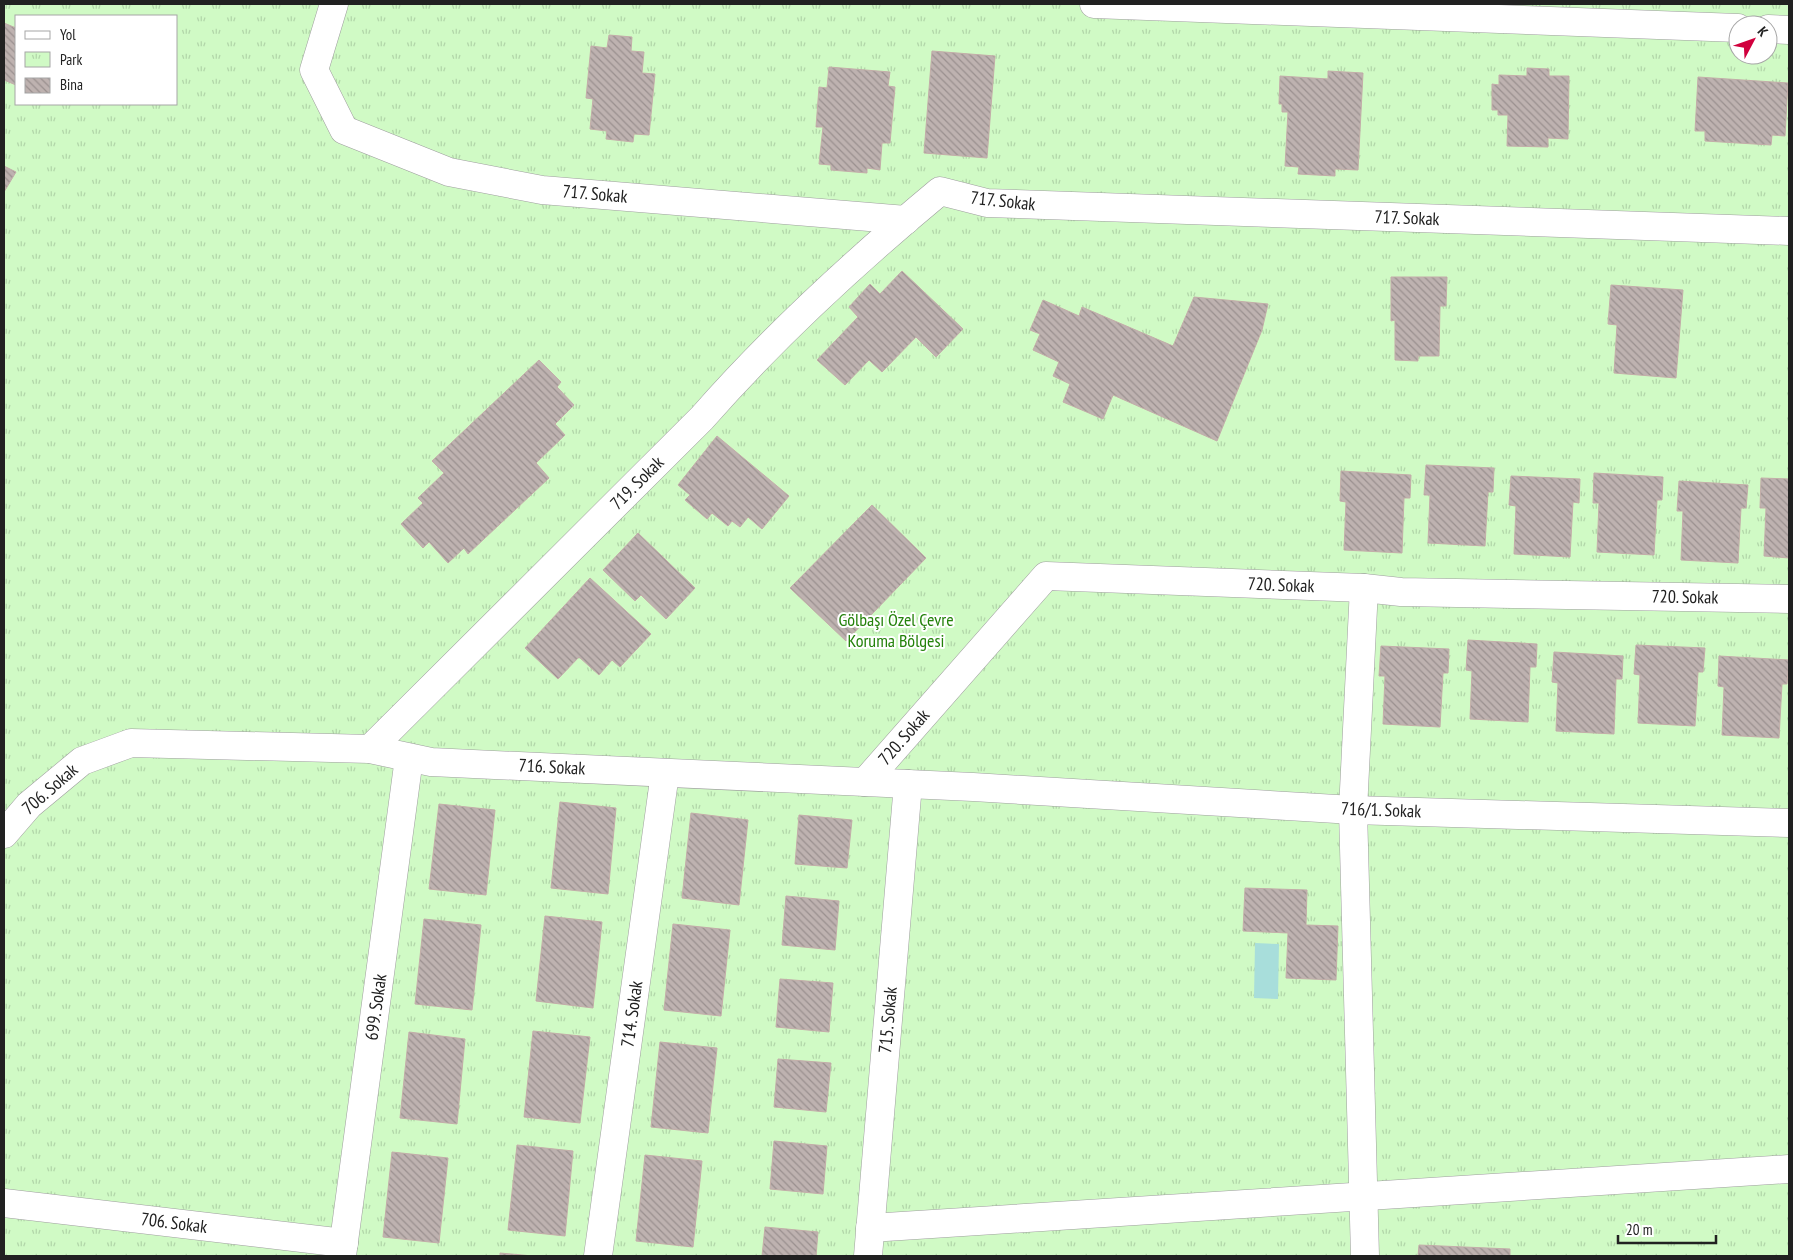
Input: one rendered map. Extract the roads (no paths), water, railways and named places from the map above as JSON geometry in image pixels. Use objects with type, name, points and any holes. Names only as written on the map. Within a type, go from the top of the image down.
[{"type":"street","name":"717. Sokak","points":[[334,4],[314,70],[344,130],[449,172],[542,190],[906,220],[940,192],[987,203],[1789,232]]},
{"type":"street","points":[[1094,4],[1728,28]]},
{"type":"street","name":"719. Sokak","points":[[370,749],[695,425],[736,379],[886,236],[906,220]]},
{"type":"street","name":"720. Sokak","points":[[865,782],[1046,576],[1364,588],[1401,592],[1789,599]]},
{"type":"street","points":[[1364,588],[1353,810],[1365,1256]]},
{"type":"street","name":"716. Sokak","points":[[132,743],[370,749],[431,762],[974,786]]},
{"type":"street","name":"706. Sokak","points":[[4,834],[29,805],[82,761],[132,743]]},
{"type":"street","name":"699. Sokak","points":[[343,1250],[409,758]]},
{"type":"street","name":"714. Sokak","points":[[598,1256],[665,773]]},
{"type":"street","name":"715. Sokak","points":[[868,1256],[908,784]]},
{"type":"street","name":"716/1. Sokak","points":[[974,786],[1353,810],[1789,823]]},
{"type":"street","points":[[870,1228],[1789,1169]]},
{"type":"street","name":"706. Sokak","points":[[4,1203],[343,1250]]},
{"type":"water","points":[[1255,943],[1279,944],[1278,999],[1254,998]]},
{"type":"park label","name":"Gölbaşı Özel Çevre Koruma Bölgesi","points":[[896,630]]}]
